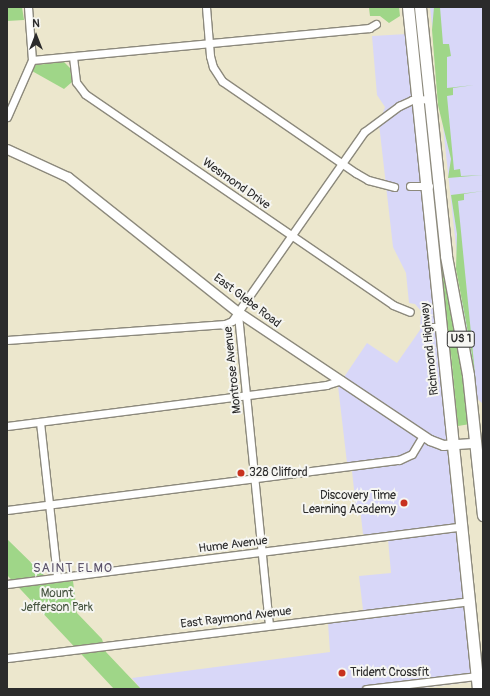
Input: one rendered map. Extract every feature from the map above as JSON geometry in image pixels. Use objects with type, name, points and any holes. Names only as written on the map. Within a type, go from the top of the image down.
[{"type":"highway","name":"Richmond Highway","points":[[408,7],[418,99],[432,186],[448,276],[465,358],[479,443],[483,515]]},
{"type":"highway","name":"Richmond Highway","points":[[420,7],[430,99],[432,186],[441,327],[478,689]]},
{"type":"main road","name":"East Glebe Road","points":[[7,149],[68,177],[238,312],[423,436],[439,444],[479,443]]},
{"type":"street","points":[[7,117],[32,60],[28,7]]},
{"type":"street","points":[[206,7],[213,67],[222,81],[368,180],[394,187]]},
{"type":"street","points":[[32,60],[210,45],[368,28],[376,24]]},
{"type":"street","name":"Wesmond Drive","points":[[73,57],[76,82],[85,94],[393,305],[410,312]]},
{"type":"street","name":"Montrose Avenue","points":[[269,625],[238,312],[360,136],[378,120],[398,106],[418,99],[430,99]]},
{"type":"street","points":[[410,186],[432,186]]},
{"type":"street","points":[[7,340],[226,324],[232,321],[238,312]]},
{"type":"street","points":[[429,327],[441,327]]},
{"type":"street","points":[[7,426],[246,394],[326,385],[341,380]]},
{"type":"street","points":[[40,422],[57,577]]},
{"type":"street","points":[[7,510],[404,459],[415,450],[423,436]]},
{"type":"street","name":"Hume Avenue","points":[[7,584],[461,527]]},
{"type":"street","name":"East Raymond Avenue","points":[[7,658],[469,601]]},
{"type":"street","points":[[366,689],[400,687],[476,676]]},
{"type":"shaded area","points":[[430,7],[483,7],[483,404],[472,394]]},
{"type":"shaded area","points":[[407,34],[459,522],[471,682],[414,689],[141,689],[132,678],[330,652],[328,623],[363,610],[359,576],[391,573],[388,539],[363,534],[360,508],[356,508],[352,471],[347,463],[338,386],[367,343],[397,363],[420,330],[421,311],[415,304],[409,303],[406,273],[393,247],[379,124],[385,107],[377,95],[372,36]]},
{"type":"green space","points":[[7,7],[22,7],[24,20],[7,21]]},
{"type":"green space","points":[[399,7],[400,16],[389,23],[380,16],[370,16],[369,8]]},
{"type":"green space","points":[[434,7],[440,7],[443,44],[449,44],[451,56],[447,57],[447,88],[474,85],[453,88],[453,95],[447,96],[454,170],[460,169],[461,176],[483,175],[448,178],[451,159],[438,105],[432,30]]},
{"type":"green space","points":[[64,62],[70,68],[72,82],[64,89],[32,71],[36,65]]},
{"type":"green space","points":[[483,191],[464,194],[464,200],[458,201],[477,394],[471,349],[456,269],[457,234],[451,195]]},
{"type":"green space","points":[[436,232],[460,351],[470,424],[458,426],[451,354],[446,345]]},
{"type":"green space","name":"Mount Jefferson Park","points":[[7,539],[52,583],[73,581],[77,613],[102,639],[106,652],[141,689],[114,689],[7,575]]},
{"type":"place","name":"328 Clifford","points":[[241,473]]},
{"type":"place","name":"Discovery Time Learning Academy","points":[[404,503]]},
{"type":"place","name":"Trident Crossfit","points":[[342,673]]},
{"type":"district","name":"SAINT ELMO","points":[[73,568]]}]
